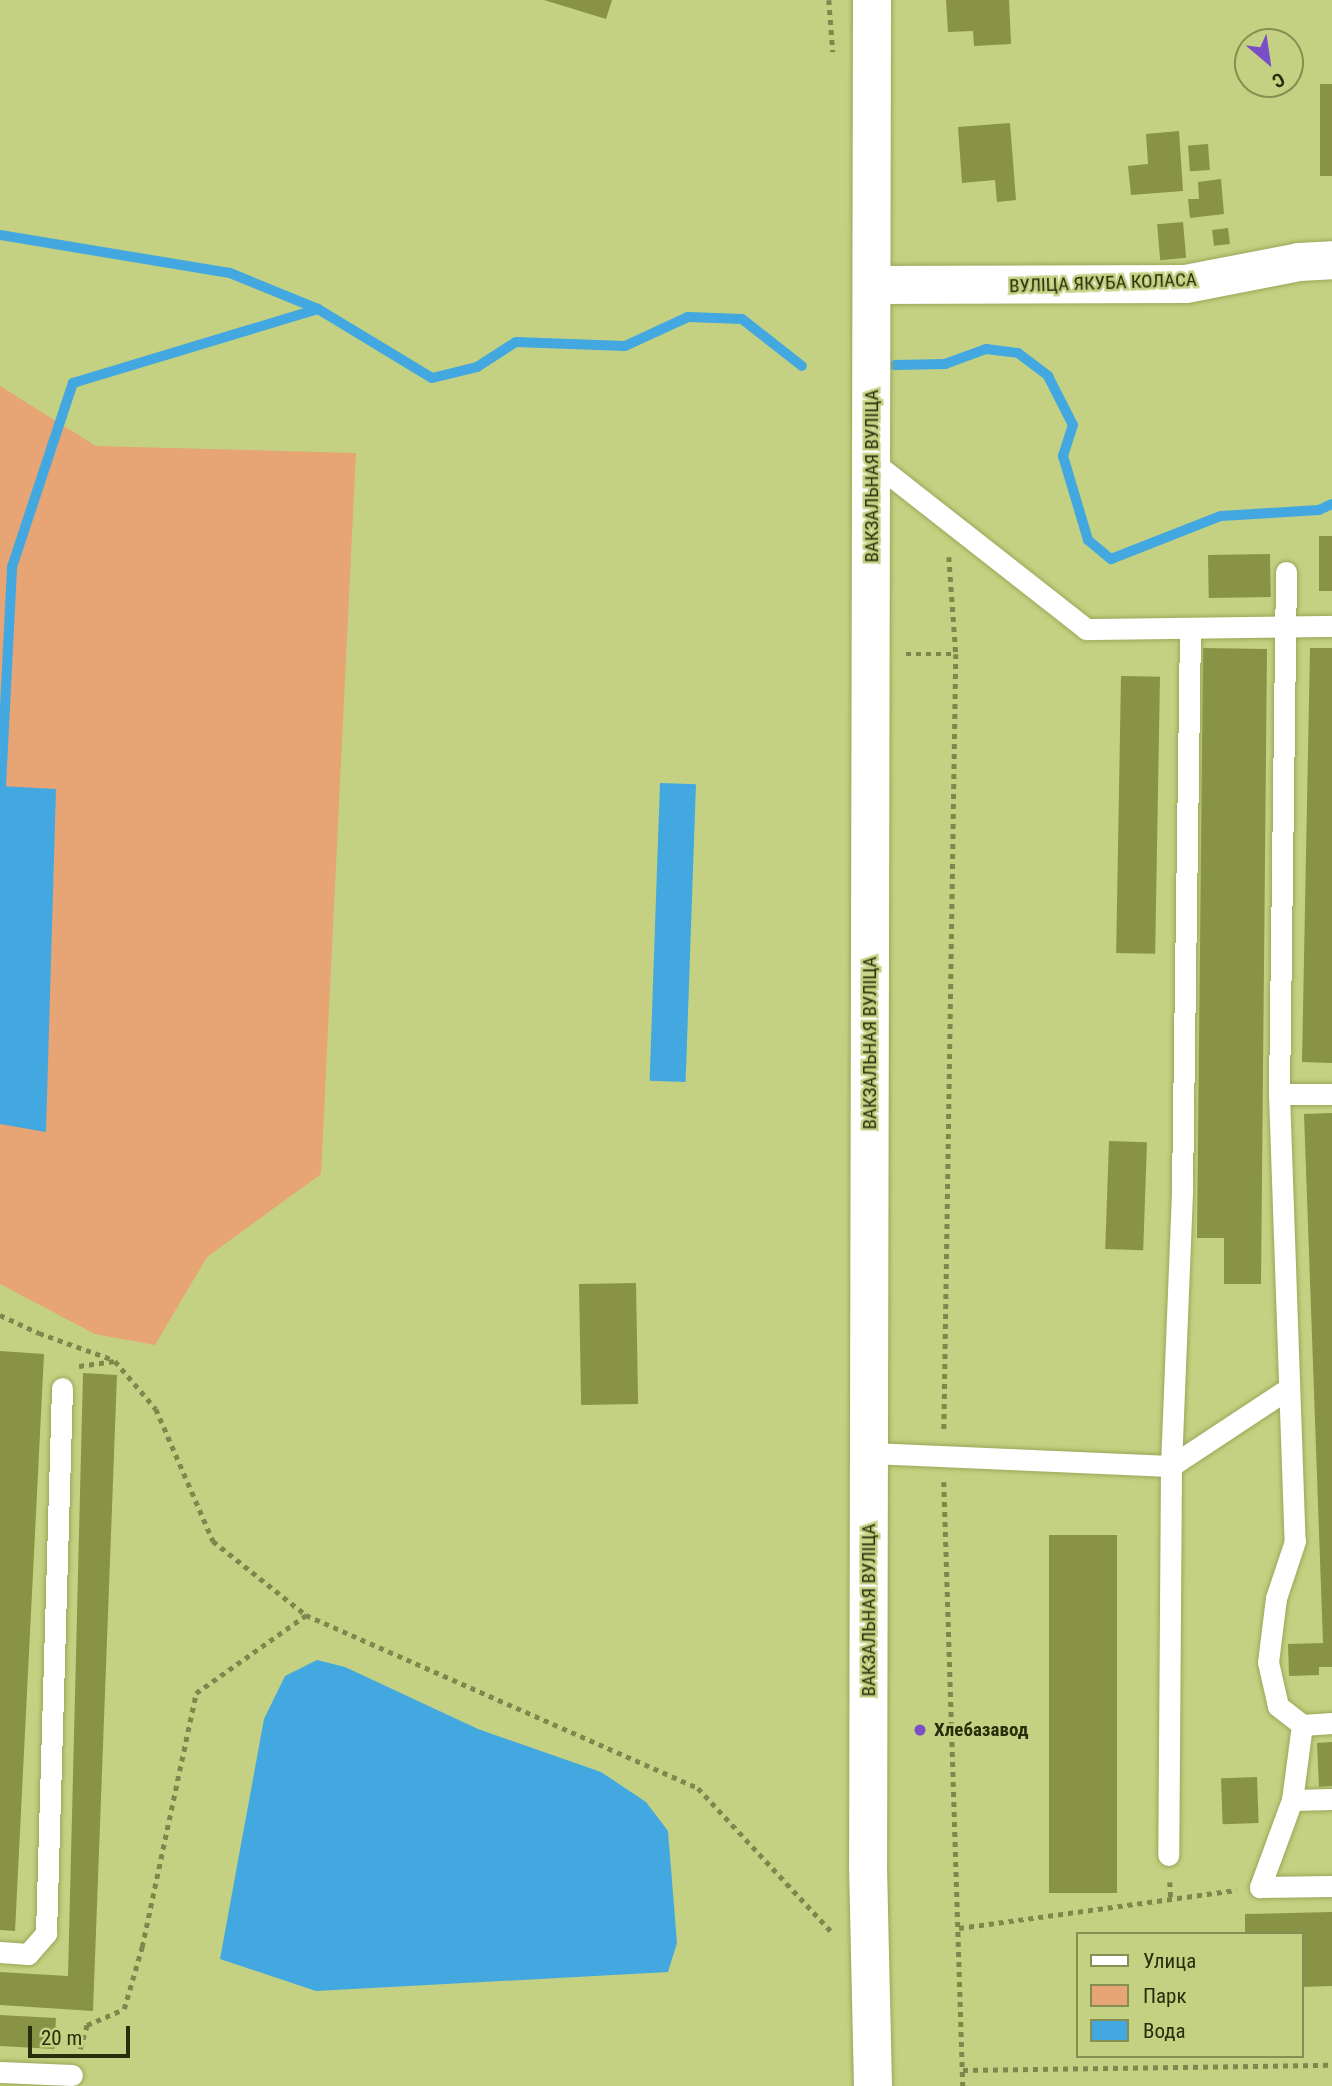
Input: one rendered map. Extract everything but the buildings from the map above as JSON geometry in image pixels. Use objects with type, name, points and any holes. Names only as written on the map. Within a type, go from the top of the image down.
[{"type":"main road","name":"ВАКЗАЛЬНАЯ ВУЛІЦА","points":[[872,0],[869,1866],[873,2086]]},
{"type":"main road","name":"ВУЛІЦА ЯКУБА КОЛАСА","points":[[872,285],[1186,284],[1299,262],[1332,260]]},
{"type":"lane","points":[[872,461],[1086,629],[1332,626]]},
{"type":"lane","points":[[1286,572],[1279,1094],[1295,1541],[1276,1598],[1268,1662],[1278,1706],[1302,1725],[1332,1723]]},
{"type":"lane","points":[[1168,1855],[1171,1466],[1182,1188],[1190,628]]},
{"type":"lane","points":[[1279,1094],[1332,1094]]},
{"type":"lane","points":[[0,1952],[28,1954],[46,1933],[62,1388]]},
{"type":"lane","points":[[870,1453],[1171,1466],[1289,1388]]},
{"type":"lane","points":[[1302,1725],[1292,1800],[1260,1887],[1332,1886]]},
{"type":"lane","points":[[1292,1800],[1332,1799]]},
{"type":"lane","points":[[0,2072],[72,2075]]},
{"type":"path","points":[[938,515],[948,553],[956,653],[943,1455],[963,2086]]},
{"type":"path","points":[[871,653],[956,653]]},
{"type":"path","points":[[0,1315],[39,1333],[115,1361],[156,1409],[213,1541],[306,1615],[698,1787],[834,1934]]},
{"type":"path","points":[[62,1388],[64,1369],[115,1361]]},
{"type":"path","points":[[72,2075],[88,2025],[124,2009],[142,1947],[196,1693],[306,1615]]},
{"type":"path","points":[[959,1928],[1260,1887]]},
{"type":"path","points":[[963,2070],[1332,2065]]},
{"type":"green space","points":[[0,386],[96,446],[356,453],[321,1174],[207,1257],[155,1345],[95,1334],[0,1284]]},
{"type":"water","points":[[660,783],[696,784],[686,1082],[650,1081]]},
{"type":"water","points":[[0,786],[56,789],[46,1132],[0,1124]]},
{"type":"water","points":[[317,1660],[345,1667],[478,1729],[601,1772],[646,1802],[668,1831],[677,1943],[668,1972],[316,1991],[220,1959],[264,1719],[285,1676]]},
{"type":"waterway","points":[[0,235],[230,273],[318,309],[432,378],[477,367],[516,342],[625,346],[688,317],[742,319],[802,366]]},
{"type":"waterway","points":[[1,786],[12,567],[73,383],[318,309]]},
{"type":"waterway","points":[[894,365],[945,364],[986,349],[1018,353],[1048,376],[1073,425],[1063,456],[1088,540],[1111,559],[1221,516],[1319,510],[1332,504]]},
{"type":"place","name":"Хлебазавод","points":[[920,1730]]}]
